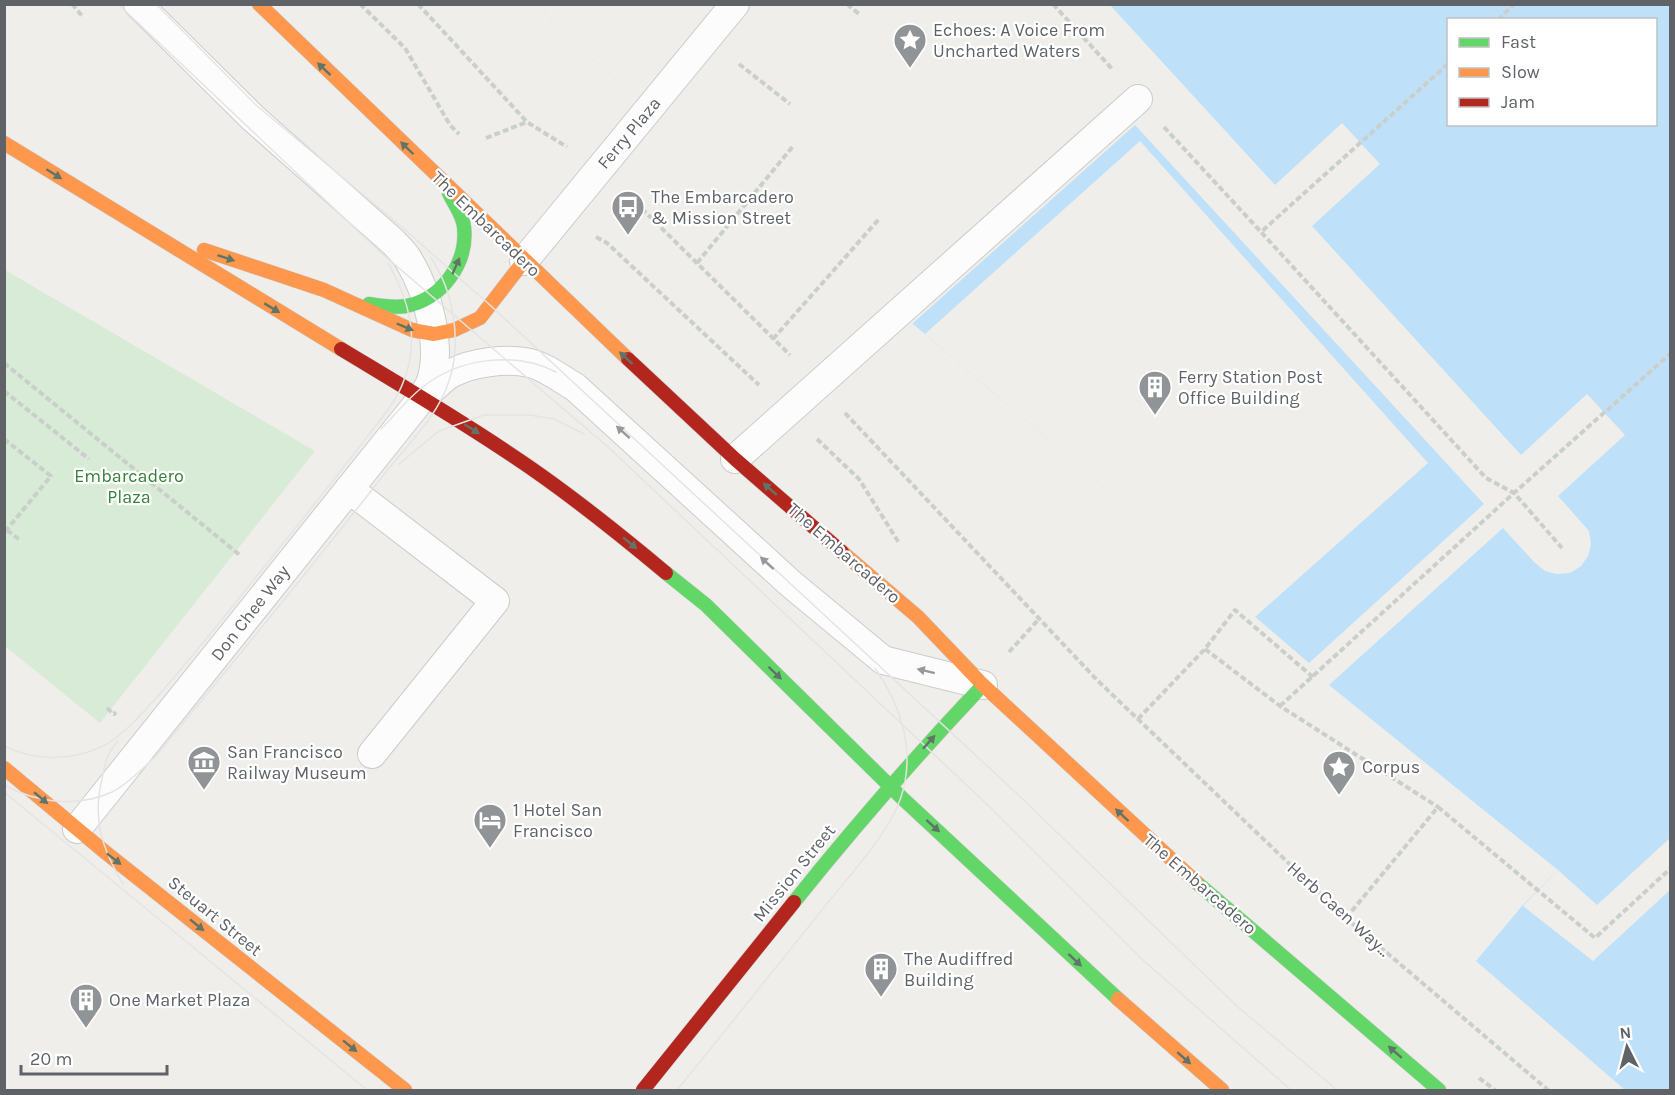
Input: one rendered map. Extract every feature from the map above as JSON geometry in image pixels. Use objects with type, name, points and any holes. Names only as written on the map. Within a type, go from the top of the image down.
[{"type":"main road","name":"The Embarcadero","points":[[259,4],[524,261],[735,459],[918,617],[983,685],[1048,743],[1165,855],[1439,1090]]},
{"type":"main road","points":[[4,143],[422,398],[515,457],[609,526],[706,605],[890,786],[1117,998],[1222,1090]]},
{"type":"main road","points":[[352,302],[393,308],[408,306],[426,299],[445,284],[453,273],[462,251],[464,225],[445,184]]},
{"type":"main road","points":[[151,233],[324,290],[412,330],[434,334],[454,330],[480,318],[524,261]]},
{"type":"main road","name":"Mission Street","points":[[643,1090],[840,843],[925,746],[983,685]]},
{"type":"main road","name":"Steuart Street","points":[[4,768],[77,829],[405,1090]]},
{"type":"lane","points":[[138,4],[253,118],[392,240],[408,259],[426,299],[434,334],[431,381],[422,398]]},
{"type":"lane","name":"Ferry Plaza","points":[[524,261],[735,4]]},
{"type":"lane","points":[[735,459],[1138,99]]},
{"type":"lane","points":[[422,398],[451,374],[487,363],[507,361],[530,363],[545,369],[575,387],[791,584],[883,660],[983,685]]},
{"type":"lane","name":"Don Chee Way","points":[[77,829],[422,398]]},
{"type":"lane","points":[[349,489],[495,601],[372,754]]},
{"type":"path","points":[[72,4],[83,17]]},
{"type":"path","points":[[360,4],[405,48],[450,125],[462,138]]},
{"type":"path","points":[[418,4],[526,122],[486,138]]},
{"type":"path","points":[[847,4],[859,14]]},
{"type":"path","points":[[1500,18],[1514,4]]},
{"type":"path","points":[[739,64],[790,104]]},
{"type":"path","points":[[1447,66],[1261,232],[1486,478],[1514,493],[1562,548]]},
{"type":"path","points":[[697,263],[794,145]]},
{"type":"path","points":[[560,216],[607,243],[859,479],[905,551]]},
{"type":"path","points":[[773,339],[879,219]]},
{"type":"path","points":[[1280,706],[1314,678],[1514,493],[1671,354]]},
{"type":"path","points":[[4,363],[241,556]]},
{"type":"path","points":[[4,391],[89,459]]},
{"type":"path","points":[[4,439],[51,476],[6,531],[21,541]]},
{"type":"path","points":[[1314,678],[1235,610],[1205,650],[1280,706],[1438,807],[1595,938],[1671,869]]},
{"type":"path","points":[[1006,655],[1039,619]]},
{"type":"path","name":"Herb Caen Way...","points":[[1205,650],[1138,719],[1346,918],[1548,1090]]},
{"type":"path","points":[[1346,918],[1438,807]]},
{"type":"path","points":[[1478,1076],[1495,1090]]},
{"type":"green space","name":"Embarcadero Plaza","points":[[5,270],[315,451],[100,723],[5,646]]},
{"type":"water","points":[[538,5],[1670,5],[1670,1090],[1625,1090],[1476,961],[1522,906],[1558,870],[1329,685],[1309,663],[925,334],[574,44]]},
{"type":"pier","points":[[538,5],[1110,5],[1275,185],[1342,123],[1380,164],[1312,226],[1521,455],[1587,394],[1625,435],[1558,496],[1589,531],[1591,544],[1588,556],[1581,566],[1570,573],[1557,574],[1545,571],[1503,528],[1329,685],[1309,663],[1484,504],[1135,125],[912,324],[574,44]]},
{"type":"pier","name":"Ferry Station Post Office Building","points":[[1140,141],[1428,463],[1255,617],[925,334]]},
{"type":"pier","points":[[1670,838],[1670,890],[1593,961],[1523,906],[1558,870],[1597,905]]},
{"type":"tram line","points":[[118,4],[379,251],[608,447],[993,810],[1144,961],[1291,1090]]},
{"type":"tram line","points":[[156,4],[256,105],[403,228],[491,306],[1011,788],[1239,1008],[1337,1090]]},
{"type":"tram line","points":[[4,785],[30,796],[71,802],[99,797],[124,785],[155,757],[298,583],[420,432],[444,394],[453,366],[454,318],[445,286],[431,258]]},
{"type":"tram line","points":[[4,746],[40,757],[65,757],[89,752],[118,737],[180,671],[306,515],[388,410],[404,380],[409,364],[412,334],[407,305],[388,263]]},
{"type":"tram line","points":[[381,429],[424,386],[454,369],[488,361],[506,360],[540,365],[556,372]]},
{"type":"tram line","points":[[399,464],[439,431],[484,415],[530,415],[554,419],[584,434]]},
{"type":"tram line","points":[[677,1090],[868,853],[895,811],[905,780],[906,746],[899,713],[875,668]]},
{"type":"tram line","points":[[118,741],[105,763],[98,808],[104,846],[123,884]]},
{"type":"tram line","points":[[4,792],[367,1090]]},
{"type":"traffic: fast","points":[[369,304],[397,307],[419,302],[431,296],[450,277],[462,254],[464,227],[449,193]]},
{"type":"traffic: fast","points":[[666,573],[706,605],[901,797],[1118,999]]},
{"type":"traffic: fast","points":[[794,902],[886,792],[983,685]]},
{"type":"traffic: fast","points":[[1196,882],[1439,1090]]},
{"type":"traffic: slow","points":[[259,4],[628,359]]},
{"type":"traffic: slow","points":[[4,143],[341,349]]},
{"type":"traffic: slow","points":[[204,250],[324,290],[412,330],[434,334],[454,330],[480,318],[524,261]]},
{"type":"traffic: slow","points":[[842,552],[918,617],[983,685],[1196,882]]},
{"type":"traffic: slow","points":[[4,768],[105,852],[405,1090]]},
{"type":"traffic: slow","points":[[1118,999],[1222,1090]]},
{"type":"traffic: jam","points":[[341,349],[533,469],[591,512],[666,573]]},
{"type":"traffic: jam","points":[[628,359],[735,459],[842,552]]},
{"type":"traffic: jam","points":[[643,1090],[794,902]]},
{"type":"place","name":"Echoes: A Voice From Uncharted Waters","points":[[910,69]]},
{"type":"place","name":"The Embarcadero & Mission Street","points":[[628,236]]},
{"type":"place","name":"Ferry Station Post Office Building","points":[[1155,416]]},
{"type":"place","name":"San Francisco Railway Museum","points":[[204,791]]},
{"type":"place","name":"Corpus","points":[[1339,796]]},
{"type":"place","name":"1 Hotel San Francisco","points":[[490,849]]},
{"type":"place","name":"The Audiffred Building","points":[[881,998]]},
{"type":"place","name":"One Market Plaza","points":[[86,1029]]}]
